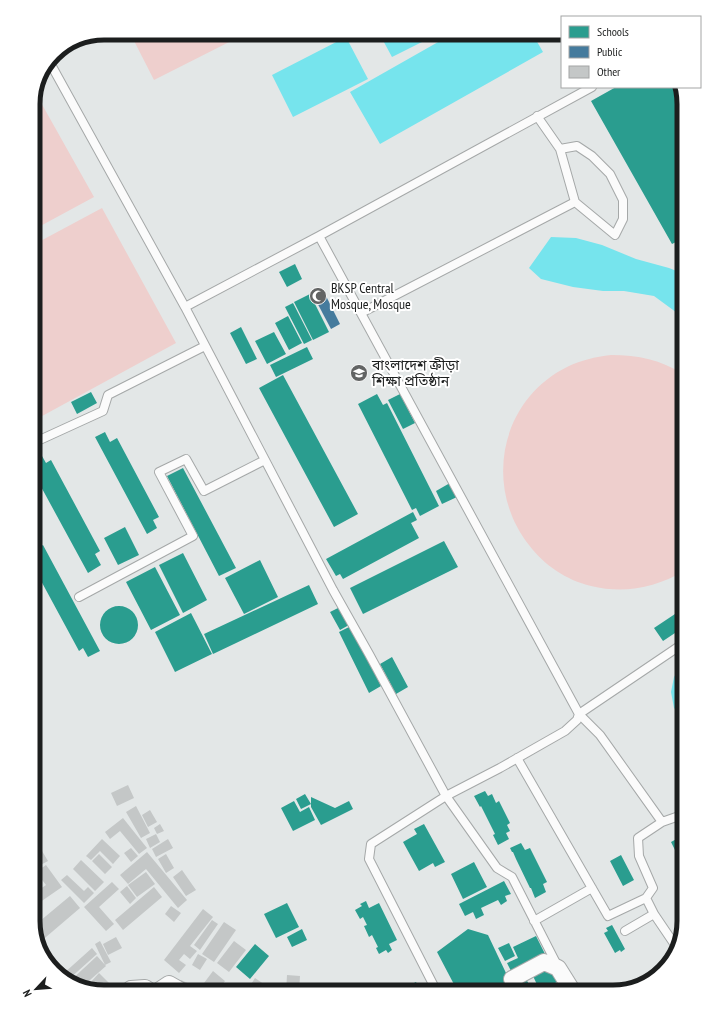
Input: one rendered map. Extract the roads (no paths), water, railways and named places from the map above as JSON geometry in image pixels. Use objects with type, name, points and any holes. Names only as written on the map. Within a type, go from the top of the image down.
[{"type":"street","points":[[515,985],[512,979],[544,962],[558,968],[569,985]]},
{"type":"lane","points":[[52,67],[185,307],[333,590],[446,796],[497,868],[512,877],[558,968]]},
{"type":"lane","points":[[185,307],[319,236],[590,88]]},
{"type":"lane","points":[[537,116],[560,149],[575,202],[615,235],[623,219],[623,200],[610,174],[592,156],[577,146],[560,149]]},
{"type":"lane","points":[[361,313],[575,202]]},
{"type":"lane","points":[[319,236],[579,714],[600,735],[662,822]]},
{"type":"lane","points":[[40,440],[103,411],[108,395],[205,346]]},
{"type":"lane","points":[[79,596],[193,536],[159,472],[186,459],[204,492],[265,460]]},
{"type":"lane","points":[[433,985],[369,859],[371,844],[446,796],[566,731],[577,720],[579,714],[677,648]]},
{"type":"lane","points":[[517,758],[608,916],[646,898],[653,888],[639,856],[638,838],[662,822],[677,817]]},
{"type":"lane","points":[[534,921],[592,888]]},
{"type":"lane","points":[[646,898],[654,914],[673,943]]},
{"type":"lane","points":[[625,931],[654,914]]},
{"type":"water","points":[[340,40],[348,40],[368,79],[293,117],[272,75]]},
{"type":"water","points":[[383,40],[426,40],[392,57]]},
{"type":"water","points":[[442,40],[536,40],[543,52],[380,144],[350,92]]},
{"type":"water","points":[[551,237],[576,238],[602,245],[636,259],[677,271],[677,313],[654,296],[624,291],[603,291],[573,287],[541,279],[529,268]]},
{"type":"water","points":[[677,672],[677,711],[674,708],[671,692],[674,677]]},
{"type":"place","name":"BKSP Central Mosque, Mosque","points":[[318,296]]},
{"type":"place","name":"বাংলাদেশ ক্রীড়া শিক্ষা প্রতিষ্ঠান","points":[[359,373]]}]
